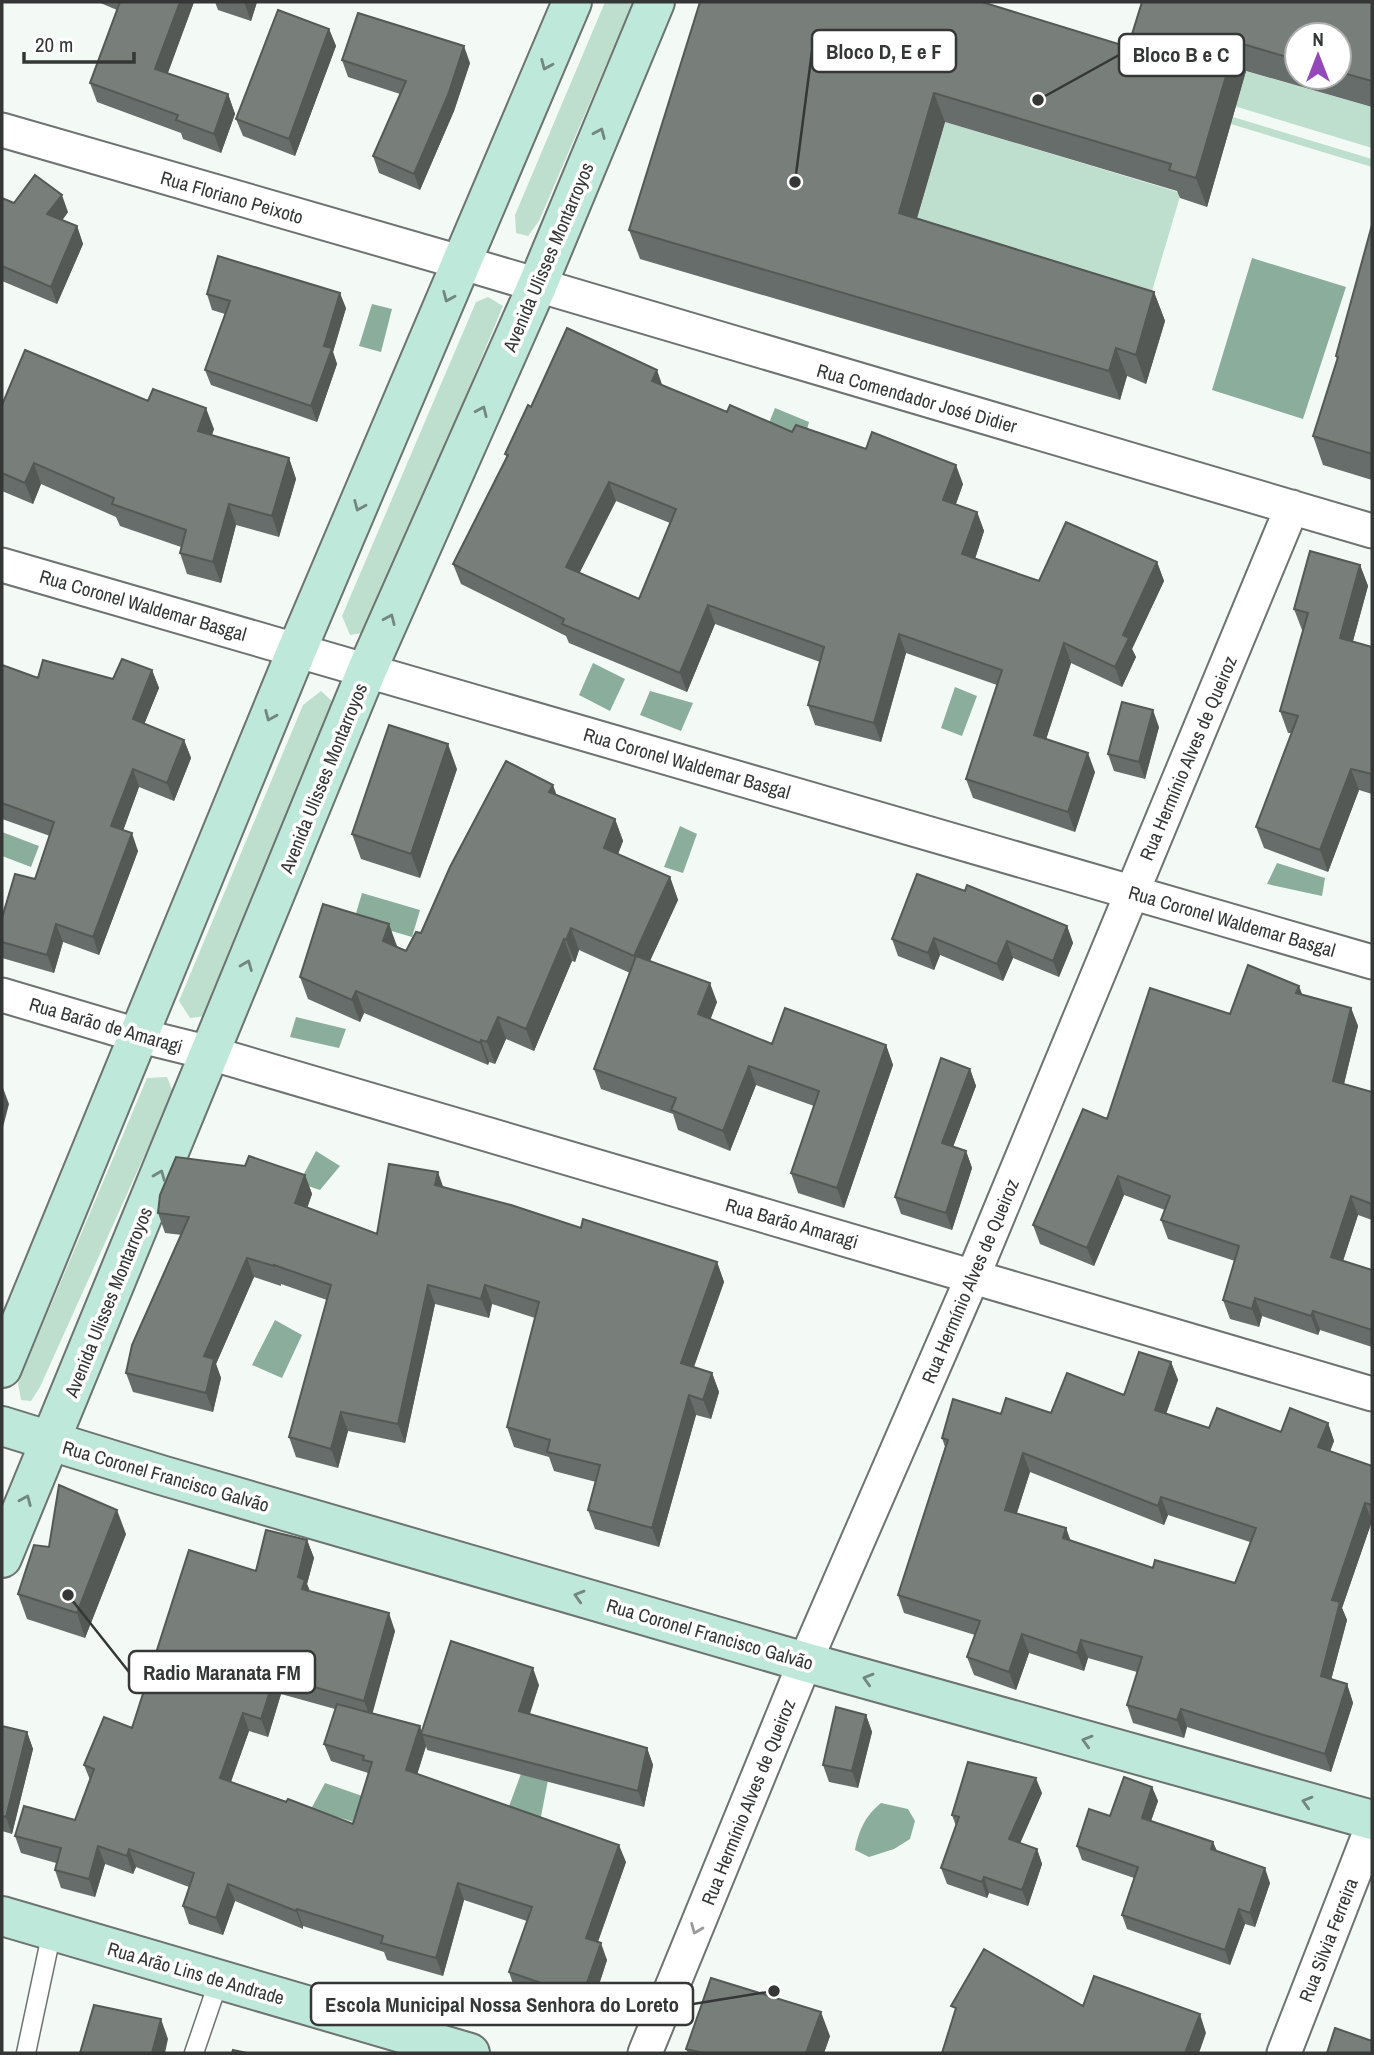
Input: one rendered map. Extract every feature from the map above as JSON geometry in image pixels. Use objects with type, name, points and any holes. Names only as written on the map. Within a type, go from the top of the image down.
[{"type":"main road","points":[[2,1368],[297,649],[572,2]]},
{"type":"main road","name":"Avenida Ulisses Montarroyos","points":[[2,1558],[367,670],[537,286],[655,2]]},
{"type":"main road","name":"Rua Coronel Francisco Galvão","points":[[2,1426],[805,1662],[1372,1820]]},
{"type":"main road","name":"Rua Arão Lins de Andrade","points":[[2,1916],[470,2053]]},
{"type":"street","name":"Rua Floriano Peixoto","points":[[2,130],[463,263]]},
{"type":"street","name":"Rua Comendador José Didier","points":[[463,263],[1372,531]]},
{"type":"street","name":"Rua Hermínio Alves de Queiroz","points":[[645,2053],[805,1662],[973,1276],[1292,507]]},
{"type":"street","name":"Rua Coronel Waldemar Basgal","points":[[2,565],[1372,962]]},
{"type":"street","name":"Rua Barão de Amaragi","points":[[2,995],[137,1035],[211,1053]]},
{"type":"street","name":"Rua Barão Amaragi","points":[[211,1053],[1372,1394]]},
{"type":"street","name":"Rua Silvia Ferreira","points":[[1284,2053],[1372,1827]]},
{"type":"lane","points":[[26,2053],[52,1931]]},
{"type":"lane","points":[[194,2053],[219,1980]]},
{"type":"shaded area","points":[[605,2],[633,2],[539,221],[528,236],[516,233],[515,215]]},
{"type":"shaded area","points":[[1231,67],[1283,82],[1283,91],[1316,91],[1372,107],[1372,148],[1221,102]]},
{"type":"shaded area","points":[[1233,117],[1372,159],[1372,167],[1231,124]]},
{"type":"shaded area","points":[[945,122],[1181,193],[1145,315],[910,242]]},
{"type":"shaded area","points":[[1252,258],[1346,287],[1303,419],[1212,390]]},
{"type":"shaded area","points":[[488,297],[503,306],[368,632],[350,635],[342,616],[476,302]]},
{"type":"shaded area","points":[[372,304],[392,309],[381,352],[359,346]]},
{"type":"shaded area","points":[[775,408],[809,422],[803,445],[767,428]]},
{"type":"shaded area","points":[[593,663],[625,679],[610,711],[579,695]]},
{"type":"shaded area","points":[[955,687],[977,696],[962,736],[941,728]]},
{"type":"shaded area","points":[[321,691],[332,701],[329,724],[206,1016],[190,1018],[179,1001],[303,705]]},
{"type":"shaded area","points":[[650,691],[693,703],[681,731],[640,715]]},
{"type":"shaded area","points":[[680,826],[697,834],[683,873],[664,867]]},
{"type":"shaded area","points":[[2,832],[39,846],[31,867],[2,856]]},
{"type":"shaded area","points":[[1277,863],[1325,878],[1322,896],[1267,884]]},
{"type":"shaded area","points":[[362,893],[420,910],[412,937],[354,920]]},
{"type":"shaded area","points":[[296,1017],[346,1029],[339,1048],[290,1037]]},
{"type":"shaded area","points":[[167,1077],[173,1092],[40,1387],[31,1401],[21,1400],[18,1383],[147,1078]]},
{"type":"shaded area","points":[[316,1151],[340,1166],[320,1190],[299,1183]]},
{"type":"shaded area","points":[[275,1320],[302,1335],[282,1378],[252,1365]]},
{"type":"shaded area","points":[[522,1771],[548,1780],[539,1827],[504,1820]]},
{"type":"shaded area","points":[[325,1783],[368,1798],[357,1823],[311,1809]]},
{"type":"shaded area","points":[[881,1803],[908,1809],[915,1821],[910,1839],[894,1849],[869,1857],[855,1850],[858,1836],[871,1813]]},
{"type":"building","points":[[120,2],[180,2],[155,69],[228,94],[214,134],[176,120],[178,115],[90,83]]},
{"type":"building","points":[[700,2],[982,2],[1128,47],[1142,2],[1372,2],[1372,81],[1353,76],[1353,21],[1283,21],[1283,56],[1236,42],[1196,178],[1169,170],[1171,164],[934,93],[899,213],[1154,292],[1136,355],[1116,348],[1109,371],[629,230]]},
{"type":"building","points":[[278,10],[329,29],[289,139],[236,119]]},
{"type":"building","points":[[358,13],[464,46],[448,95],[414,174],[373,156],[406,81],[342,60]]},
{"type":"building","points":[[35,175],[62,195],[47,214],[77,226],[51,287],[2,266],[2,198],[14,203]]},
{"type":"building","points":[[1372,225],[1372,454],[1313,436],[1338,357],[1336,356]]},
{"type":"building","points":[[218,256],[340,293],[324,346],[332,348],[311,406],[205,370],[230,301],[207,294]]},
{"type":"building","points":[[567,328],[657,370],[652,381],[727,412],[730,405],[792,432],[796,425],[866,449],[872,432],[956,465],[943,500],[977,512],[962,554],[1039,581],[1066,522],[1157,562],[1123,635],[1129,638],[1115,667],[1064,643],[1034,735],[1088,753],[1068,812],[966,779],[1002,670],[899,634],[874,723],[808,705],[824,647],[708,605],[680,673],[562,624],[564,619],[453,564],[508,455],[505,454],[528,405],[531,407]],"holes":[[[609,482],[676,509],[639,599],[566,567]]]},
{"type":"building","points":[[25,350],[148,401],[153,389],[206,408],[198,431],[289,458],[272,516],[229,504],[213,562],[180,553],[186,530],[112,504],[114,498],[34,463],[25,483],[2,473],[2,405]]},
{"type":"building","points":[[1310,551],[1360,565],[1340,638],[1372,647],[1372,774],[1351,769],[1320,850],[1256,827],[1298,716],[1280,711],[1308,613],[1294,609]]},
{"type":"building","points":[[122,659],[152,670],[133,719],[184,740],[167,783],[133,769],[111,826],[132,833],[93,937],[56,924],[47,955],[2,942],[2,918],[15,874],[35,879],[54,822],[2,803],[2,665],[38,678],[43,660],[113,679]]},
{"type":"building","points":[[1122,702],[1153,710],[1139,762],[1108,754]]},
{"type":"building","points":[[389,725],[448,744],[411,854],[352,834]]},
{"type":"building","points":[[506,761],[553,785],[549,792],[615,819],[604,848],[670,877],[634,956],[571,928],[526,1029],[498,1017],[487,1042],[481,1040],[480,1043],[356,991],[352,1000],[300,977],[323,904],[389,924],[383,941],[406,951],[416,932],[421,933],[450,867]]},
{"type":"building","points":[[917,874],[965,891],[967,885],[1067,926],[1053,961],[1007,941],[997,964],[934,938],[928,953],[892,939]]},
{"type":"building","points":[[636,956],[710,983],[698,1014],[772,1044],[785,1008],[886,1045],[837,1188],[791,1173],[819,1091],[749,1066],[723,1131],[671,1110],[676,1098],[594,1069]]},
{"type":"building","points":[[1248,965],[1299,986],[1296,993],[1351,1008],[1333,1081],[1372,1092],[1372,1204],[1351,1196],[1331,1257],[1372,1270],[1372,1330],[1313,1311],[1311,1316],[1255,1298],[1252,1309],[1223,1300],[1239,1246],[1161,1220],[1170,1196],[1118,1176],[1087,1248],[1033,1225],[1083,1109],[1107,1119],[1150,988],[1230,1014]]},
{"type":"building","points":[[941,1058],[970,1069],[942,1143],[966,1151],[946,1213],[895,1197]]},
{"type":"building","points":[[249,1156],[305,1175],[295,1203],[377,1234],[389,1164],[438,1172],[435,1185],[511,1205],[581,1228],[583,1219],[717,1262],[681,1363],[712,1373],[703,1400],[689,1395],[652,1528],[588,1510],[600,1465],[547,1452],[550,1440],[507,1427],[539,1302],[485,1285],[481,1299],[428,1285],[398,1424],[341,1412],[331,1449],[289,1437],[331,1285],[247,1258],[204,1356],[214,1359],[206,1393],[126,1373],[132,1345],[189,1217],[158,1213],[160,1195],[176,1157],[245,1166]]},
{"type":"building","points":[[1139,1352],[1171,1362],[1155,1410],[1209,1428],[1217,1408],[1281,1432],[1290,1408],[1328,1423],[1318,1447],[1372,1466],[1372,1505],[1365,1503],[1332,1600],[1340,1602],[1321,1676],[1347,1684],[1325,1754],[1181,1709],[1177,1720],[1127,1705],[1142,1657],[1081,1640],[1077,1653],[1022,1634],[1009,1672],[967,1657],[980,1621],[898,1595],[948,1440],[942,1438],[953,1399],[1001,1414],[1006,1398],[1051,1413],[1067,1373],[1124,1395]],"holes":[[[1023,1453],[1158,1506],[1161,1497],[1256,1528],[1235,1583],[1155,1560],[1153,1568],[1063,1538],[1066,1528],[1005,1510]]]},
{"type":"building","points":[[59,1485],[117,1510],[77,1613],[18,1594],[34,1545],[49,1547]]},
{"type":"building","points":[[266,1530],[307,1540],[298,1577],[305,1580],[302,1589],[389,1613],[364,1701],[275,1676],[261,1719],[243,1713],[220,1778],[286,1802],[288,1799],[353,1824],[372,1762],[363,1760],[364,1756],[324,1744],[337,1704],[420,1726],[406,1770],[619,1845],[586,1938],[601,1943],[582,1997],[509,1972],[532,1907],[458,1883],[436,1958],[381,1943],[383,1936],[297,1909],[296,1911],[228,1884],[216,1918],[183,1906],[194,1873],[129,1849],[127,1856],[98,1846],[89,1879],[55,1870],[61,1848],[15,1836],[24,1806],[75,1820],[94,1769],[84,1765],[104,1717],[132,1728],[189,1550],[256,1571]]},
{"type":"building","points":[[451,1641],[533,1668],[519,1711],[647,1748],[638,1791],[421,1734]]},
{"type":"building","points":[[836,1707],[866,1715],[852,1771],[823,1765]]},
{"type":"building","points":[[2,1726],[27,1732],[6,1817],[2,1816]]},
{"type":"building","points":[[968,1762],[1036,1778],[1009,1839],[1037,1849],[1022,1890],[984,1877],[982,1882],[941,1868],[959,1817],[952,1815]]},
{"type":"building","points":[[1124,1777],[1152,1787],[1142,1818],[1213,1842],[1211,1849],[1265,1868],[1250,1913],[1239,1909],[1225,1950],[1122,1915],[1138,1867],[1077,1846],[1089,1809],[1110,1816]]},
{"type":"building","points":[[984,1949],[1083,2006],[1094,1976],[1200,2014],[1185,2053],[942,2053],[956,2008],[951,2006]]},
{"type":"building","points":[[711,1978],[821,2012],[806,2053],[703,2053],[686,2049]]},
{"type":"building","points":[[94,2005],[161,2019],[152,2053],[80,2053]]},
{"type":"building","points":[[1335,2028],[1372,2041],[1372,2053],[1327,2053]]},
{"type":"place","name":"Bloco B e C","points":[[1038,100]]},
{"type":"place","name":"Bloco D, E e F","points":[[795,182]]},
{"type":"place","name":"Radio Maranata FM","points":[[68,1595]]},
{"type":"place","name":"Escola Municipal Nossa Senhora do Loreto","points":[[774,1991]]}]
